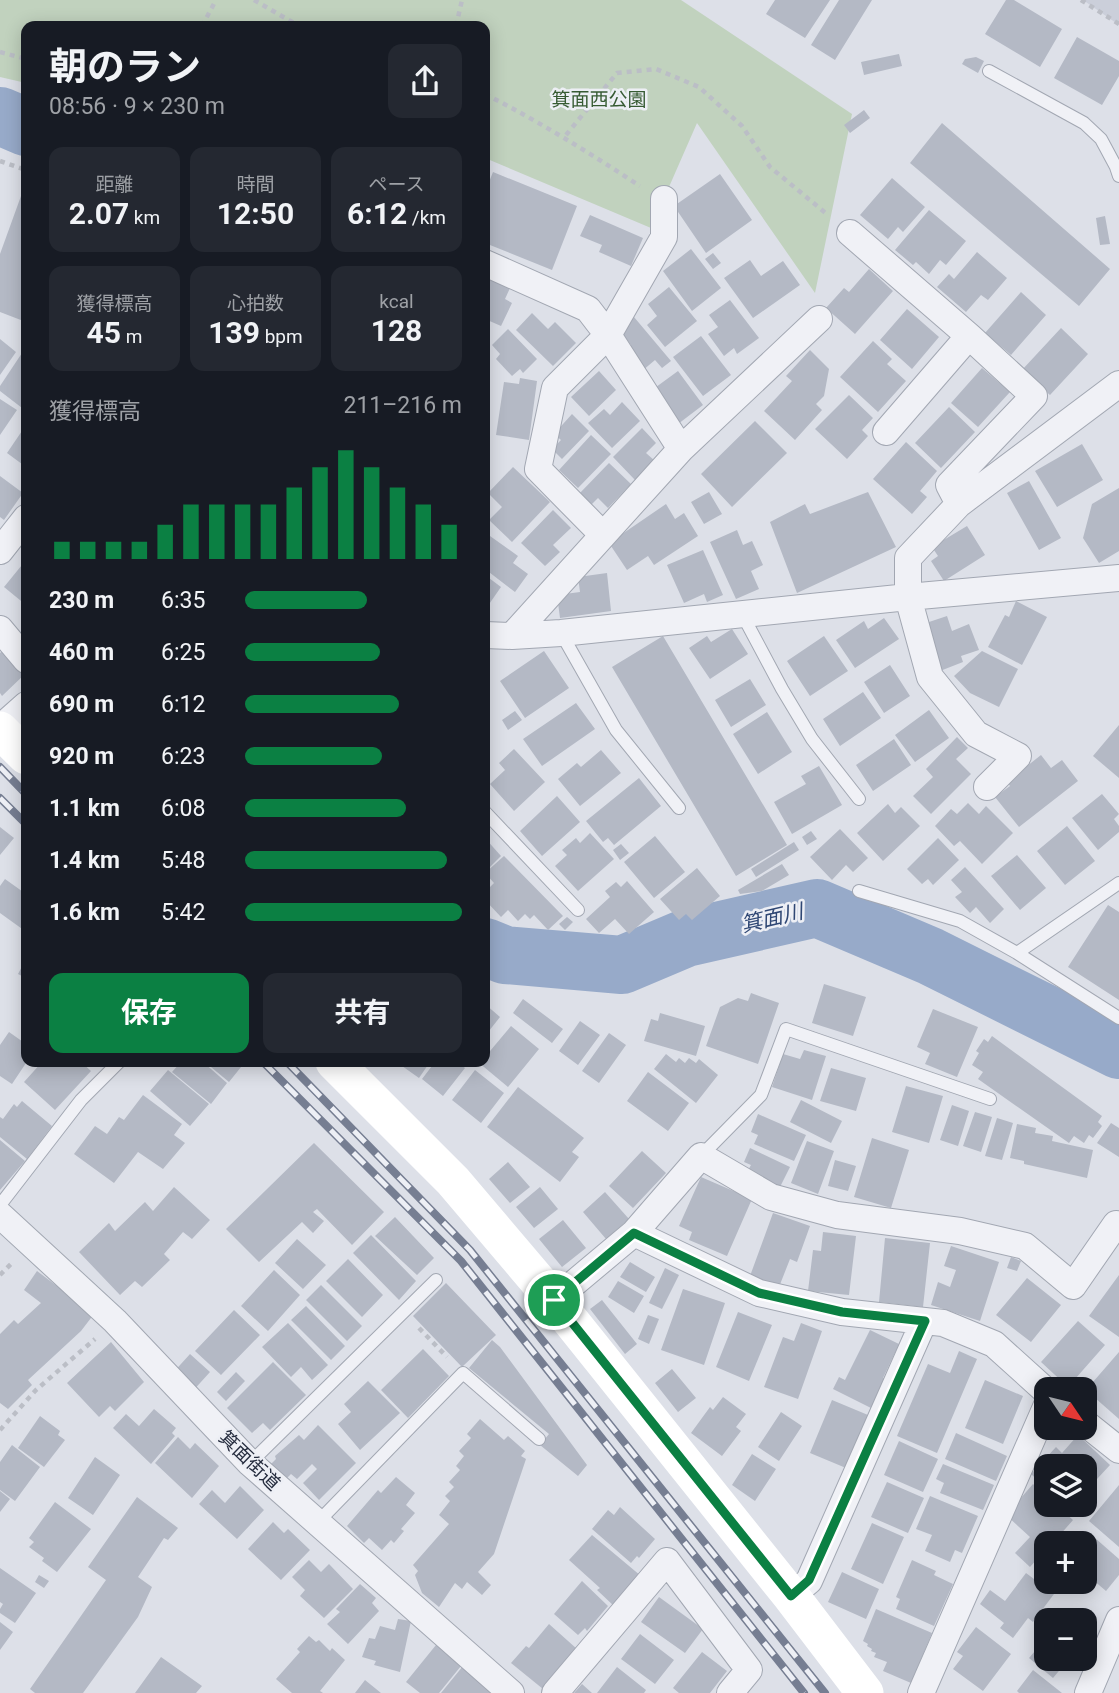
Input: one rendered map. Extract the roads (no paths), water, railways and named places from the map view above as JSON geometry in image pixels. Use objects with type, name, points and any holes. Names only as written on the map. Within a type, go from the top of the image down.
[{"type":"street","points":[[603,535],[538,469],[555,388],[608,335],[664,237],[664,201]]},
{"type":"street","points":[[850,233],[1034,396],[949,485],[959,504]]},
{"type":"street","points":[[490,265],[588,309],[608,335],[681,449]]},
{"type":"street","points":[[512,636],[681,449],[819,319]]},
{"type":"street","points":[[886,432],[969,336]]},
{"type":"street","points":[[987,787],[1018,756],[976,734],[930,677],[908,597],[908,558],[959,504],[1119,384]]},
{"type":"street","points":[[0,551],[21,524]]},
{"type":"street","points":[[490,635],[561,633],[1119,578]]},
{"type":"street","points":[[0,629],[21,654]]},
{"type":"street","points":[[21,710],[0,729],[21,751]]},
{"type":"street","points":[[339,1067],[453,1181],[554,1300],[791,1596],[865,1693]]},
{"type":"street","points":[[554,1300],[634,1233],[701,1157],[771,1196],[837,1215],[960,1231],[1025,1246],[1073,1286],[1116,1224],[1119,1226]]},
{"type":"street","name":"箕面街道","points":[[0,1215],[115,1321],[250,1463],[511,1693]]},
{"type":"street","points":[[634,1233],[759,1293],[842,1312],[943,1323],[994,1344],[1034,1380]]},
{"type":"street","points":[[791,1596],[809,1580],[925,1321]]},
{"type":"street","points":[[1097,1433],[1119,1450]]},
{"type":"street","points":[[921,1693],[1034,1434]]},
{"type":"street","points":[[555,1693],[667,1560],[749,1670],[730,1693]]},
{"type":"street","points":[[1088,1693],[1119,1620]]},
{"type":"lane","points":[[989,71],[1084,123],[1101,139],[1119,176]]},
{"type":"lane","points":[[742,614],[812,739],[859,799]]},
{"type":"lane","points":[[561,633],[616,730],[679,808]]},
{"type":"lane","points":[[490,817],[578,910]]},
{"type":"lane","points":[[1017,953],[1119,883]]},
{"type":"lane","points":[[859,891],[960,921],[1017,953],[1119,1018]]},
{"type":"lane","points":[[701,1157],[761,1096],[786,1029],[990,1099]]},
{"type":"lane","points":[[0,1205],[107,1067]]},
{"type":"lane","points":[[250,1463],[436,1280]]},
{"type":"lane","points":[[317,1523],[463,1373],[539,1439]]},
{"type":"waterway","name":"箕面川","points":[[0,116],[21,125]]},
{"type":"waterway","name":"箕面川","points":[[490,949],[505,955],[622,965],[686,938],[817,908],[930,956],[1119,1050]]},
{"type":"railway","points":[[0,767],[21,789]]},
{"type":"railway","points":[[0,798],[21,819]]},
{"type":"railway","points":[[268,1067],[461,1261],[804,1693]]},
{"type":"railway","points":[[292,1067],[470,1250],[825,1693]]},
{"type":"park label","name":"箕面西公園","points":[[599,99]]}]
